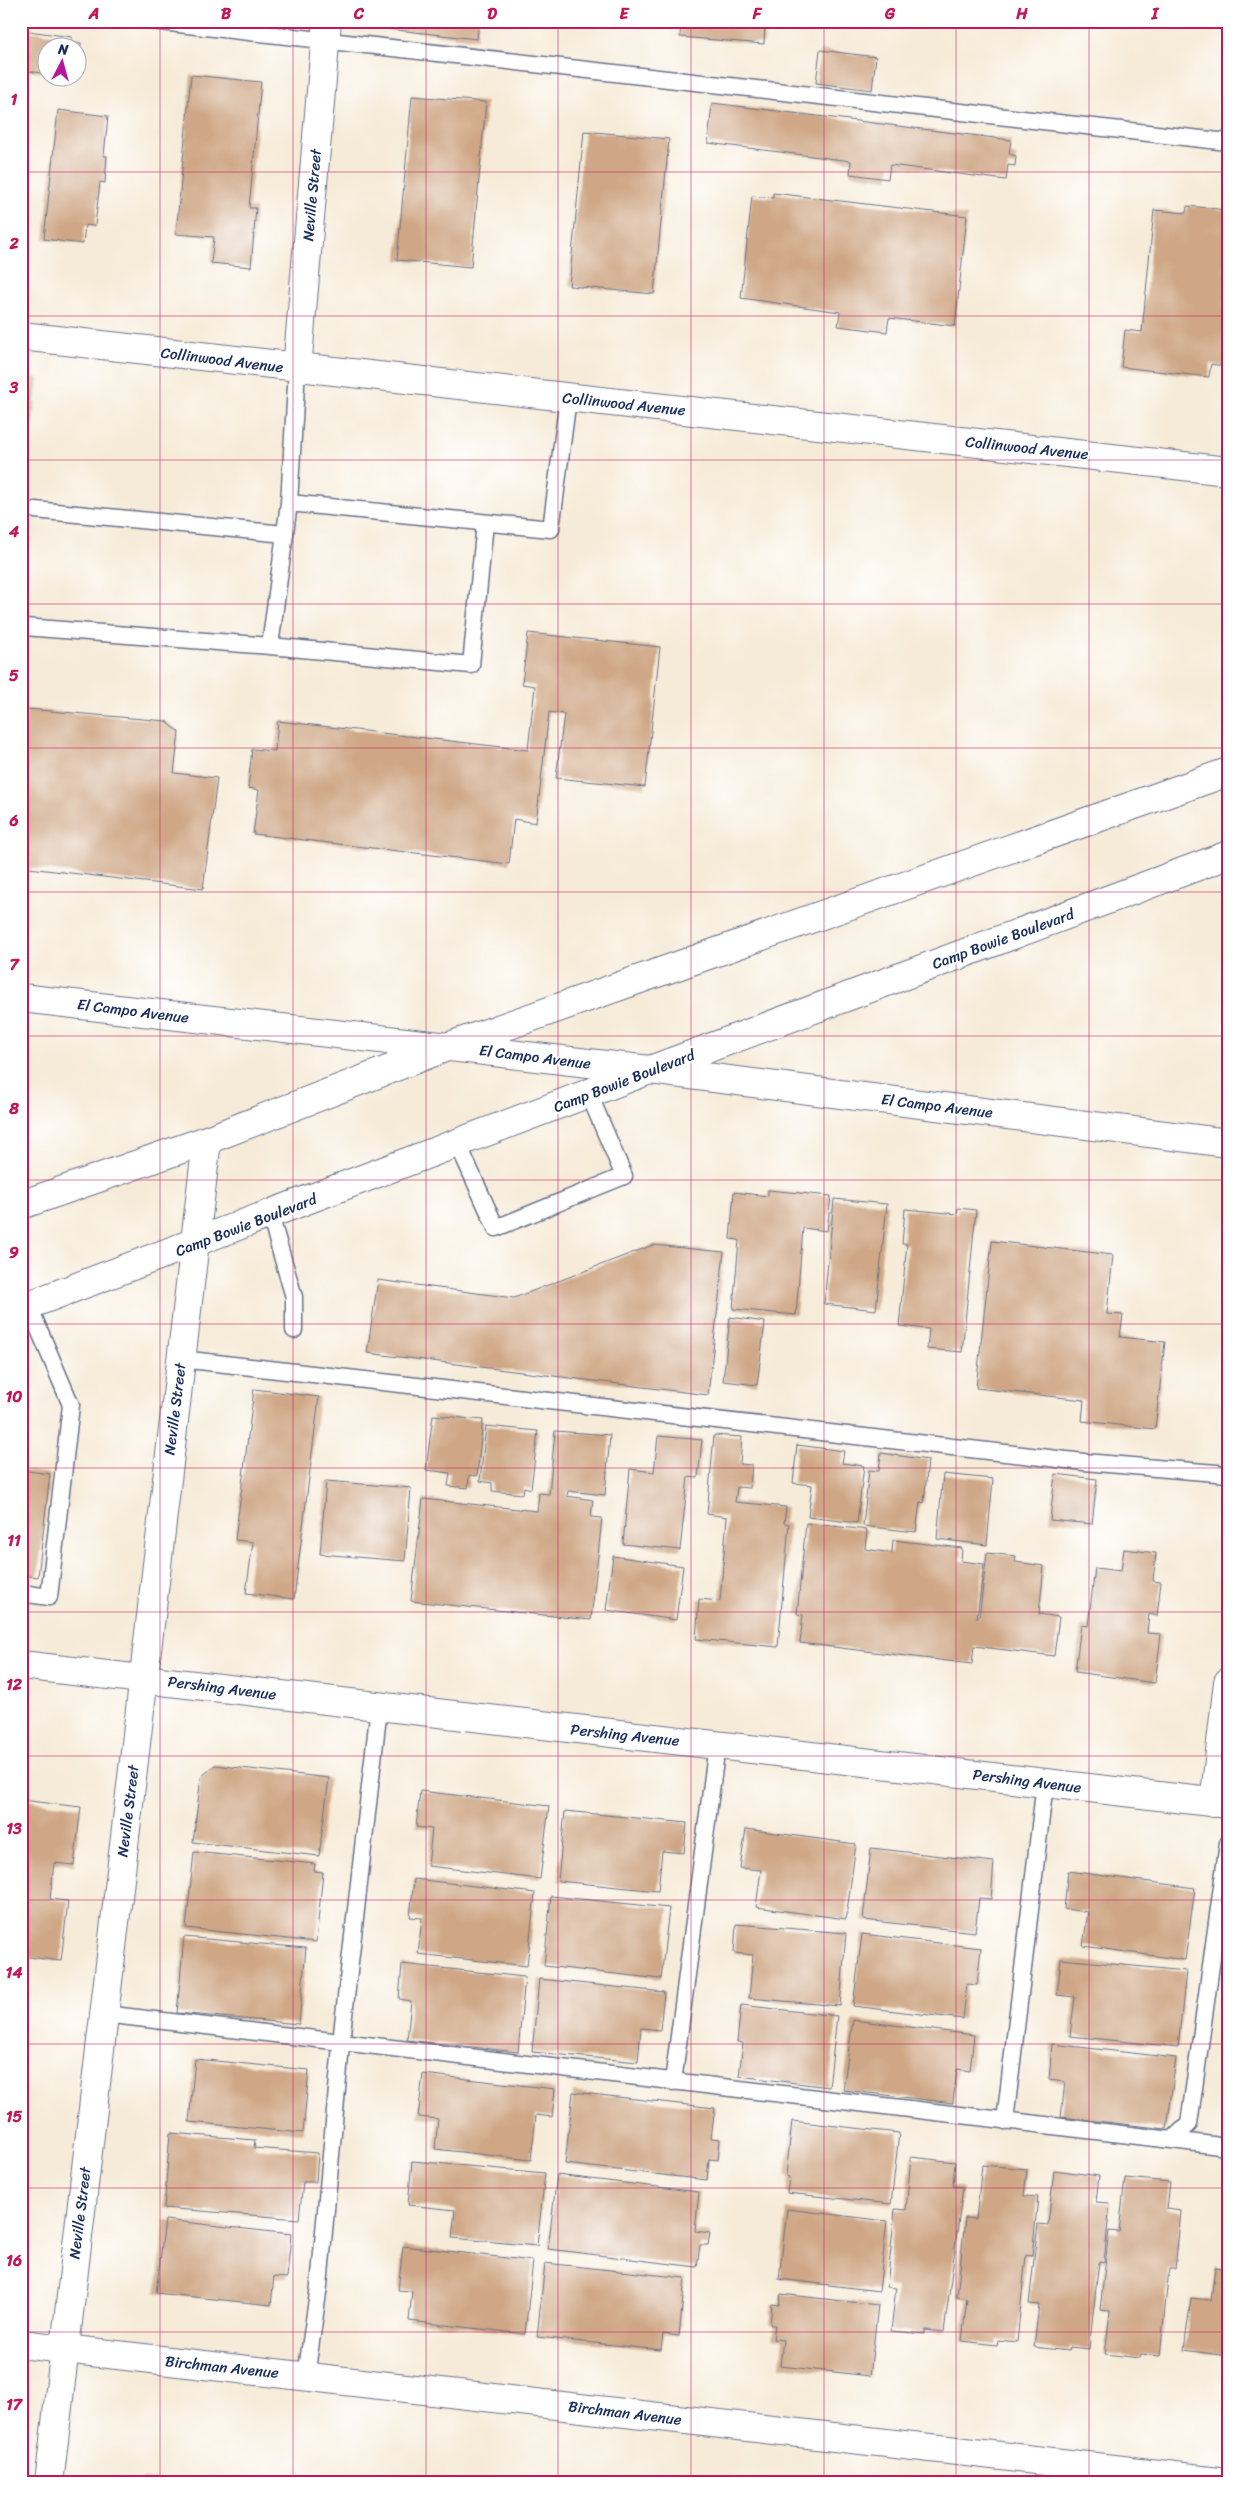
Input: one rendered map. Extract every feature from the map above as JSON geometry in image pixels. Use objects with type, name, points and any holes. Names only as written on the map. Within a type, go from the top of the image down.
[{"type":"street","name":"Neville Street","points":[[297,368],[326,31]]},
{"type":"street","name":"Collinwood Avenue","points":[[21,336],[1228,471]]},
{"type":"street","points":[[21,1205],[207,1140],[447,1047],[1228,772]]},
{"type":"street","name":"Camp Bowie Boulevard","points":[[25,1307],[650,1070],[1228,855]]},
{"type":"street","name":"El Campo Avenue","points":[[21,998],[650,1070],[1228,1143]]},
{"type":"street","name":"Neville Street","points":[[49,2483],[207,1140]]},
{"type":"street","name":"Pershing Avenue","points":[[21,1665],[1221,1804]]},
{"type":"street","points":[[1221,1804],[1228,1682]]},
{"type":"street","name":"Birchman Avenue","points":[[21,2344],[306,2376],[1140,2477],[1228,2482]]},
{"type":"lane","points":[[152,21],[326,31],[1228,142]]},
{"type":"lane","points":[[270,646],[289,503],[297,368]]},
{"type":"lane","points":[[289,503],[551,529],[568,398]]},
{"type":"lane","points":[[35,510],[285,534]]},
{"type":"lane","points":[[24,627],[270,646],[471,665],[485,523]]},
{"type":"lane","points":[[458,1144],[496,1228],[624,1176],[589,1094]]},
{"type":"lane","points":[[270,1215],[294,1297],[294,1330]]},
{"type":"lane","points":[[21,1593],[49,1597],[70,1405],[25,1307]]},
{"type":"lane","points":[[181,1359],[1084,1462],[1228,1474]]},
{"type":"lane","points":[[306,2376],[318,2286],[342,2042],[379,1707]]},
{"type":"lane","points":[[674,2082],[717,1745]]},
{"type":"lane","points":[[1005,2121],[1045,1783]]},
{"type":"lane","points":[[1172,2140],[1189,2124],[1228,1843]]},
{"type":"lane","points":[[104,2014],[1228,2147]]},
{"type":"green space","points":[[21,377],[37,379],[21,511]]},
{"type":"building","points":[[389,21],[479,21],[477,39],[388,29]]},
{"type":"building","points":[[681,21],[765,21],[764,44],[680,37]]},
{"type":"building","points":[[21,30],[72,37],[38,38],[38,73],[21,70]]},
{"type":"building","points":[[820,50],[876,57],[872,90],[816,83]]},
{"type":"building","points":[[191,75],[261,82],[249,208],[256,208],[251,267],[211,263],[214,237],[176,234]]},
{"type":"building","points":[[412,96],[486,102],[471,267],[397,260]]},
{"type":"building","points":[[712,103],[1011,140],[1009,154],[1016,156],[1015,166],[1008,165],[1006,180],[890,165],[888,179],[850,174],[851,161],[708,143]]},
{"type":"building","points":[[58,110],[108,116],[104,156],[107,156],[105,183],[100,182],[95,226],[85,225],[83,244],[44,239]]},
{"type":"building","points":[[584,131],[669,139],[654,294],[569,286]]},
{"type":"building","points":[[773,193],[967,216],[955,326],[889,318],[887,332],[838,326],[840,312],[741,298],[752,196],[773,198]]},
{"type":"building","points":[[1187,206],[1228,210],[1228,367],[1211,364],[1209,377],[1121,367],[1125,330],[1142,332],[1154,210],[1186,213]]},
{"type":"building","points":[[528,633],[660,647],[645,787],[556,778],[564,714],[549,712],[536,823],[514,819],[509,864],[253,834],[259,790],[248,788],[252,749],[275,751],[278,721],[528,750],[535,686],[522,684]]},
{"type":"building","points":[[27,709],[166,721],[179,732],[174,773],[217,778],[203,889],[21,867],[21,748]]},
{"type":"building","points":[[768,1190],[831,1196],[827,1231],[803,1228],[796,1315],[733,1309],[739,1240],[730,1239],[734,1192],[768,1196]]},
{"type":"building","points":[[834,1199],[887,1204],[876,1310],[824,1304]]},
{"type":"building","points":[[958,1208],[976,1210],[962,1352],[927,1349],[929,1329],[899,1326],[907,1244],[902,1244],[905,1209],[957,1214]]},
{"type":"building","points":[[992,1241],[1113,1255],[1107,1314],[1123,1315],[1120,1337],[1165,1342],[1155,1429],[1082,1421],[1084,1400],[976,1388]]},
{"type":"building","points":[[653,1245],[724,1252],[708,1395],[367,1353],[378,1280],[514,1298]]},
{"type":"building","points":[[730,1317],[765,1322],[757,1385],[723,1381]]},
{"type":"building","points":[[254,1389],[319,1397],[294,1599],[246,1593],[253,1542],[235,1540]]},
{"type":"building","points":[[433,1415],[483,1420],[477,1476],[469,1475],[468,1488],[448,1486],[450,1473],[426,1470]]},
{"type":"building","points":[[486,1426],[538,1431],[531,1489],[524,1487],[523,1494],[492,1491],[492,1483],[480,1481]]},
{"type":"building","points":[[555,1431],[610,1435],[605,1495],[568,1491],[567,1496],[593,1500],[591,1517],[602,1518],[591,1620],[411,1601],[423,1499],[537,1511],[539,1493],[549,1494]]},
{"type":"building","points":[[714,1435],[742,1437],[740,1464],[752,1465],[750,1488],[737,1487],[735,1502],[786,1507],[784,1523],[789,1524],[778,1647],[696,1639],[699,1599],[720,1601],[727,1517],[707,1514]]},
{"type":"building","points":[[658,1436],[702,1440],[698,1478],[688,1477],[680,1550],[623,1544],[630,1469],[654,1472]]},
{"type":"building","points":[[797,1445],[844,1451],[842,1463],[864,1466],[857,1523],[808,1517],[812,1485],[793,1483]]},
{"type":"building","points":[[881,1453],[928,1460],[924,1503],[920,1502],[916,1532],[863,1526],[869,1470],[879,1471]]},
{"type":"building","points":[[21,1470],[50,1474],[38,1577],[21,1575]]},
{"type":"building","points":[[943,1474],[993,1479],[987,1545],[937,1539]]},
{"type":"building","points":[[1055,1474],[1097,1479],[1092,1524],[1050,1520]]},
{"type":"building","points":[[326,1481],[411,1488],[405,1561],[320,1554]]},
{"type":"building","points":[[806,1523],[867,1530],[865,1549],[892,1553],[893,1540],[962,1548],[961,1561],[984,1564],[977,1618],[979,1618],[987,1553],[1016,1556],[1015,1562],[1044,1566],[1039,1614],[1059,1617],[1054,1656],[974,1646],[972,1664],[800,1643],[803,1615],[797,1614]]},
{"type":"building","points":[[1124,1549],[1156,1553],[1153,1581],[1161,1582],[1157,1616],[1149,1614],[1147,1633],[1161,1634],[1155,1683],[1075,1672],[1081,1625],[1088,1626],[1095,1568],[1121,1571]]},
{"type":"building","points":[[613,1556],[683,1566],[676,1620],[606,1610]]},
{"type":"building","points":[[215,1765],[329,1778],[319,1856],[193,1842],[201,1777]]},
{"type":"building","points":[[420,1791],[549,1806],[540,1879],[428,1866],[432,1829],[416,1827]]},
{"type":"building","points":[[21,1800],[81,1807],[74,1865],[54,1863],[50,1899],[68,1901],[61,1961],[21,1956]]},
{"type":"building","points":[[565,1811],[687,1823],[684,1853],[662,1851],[658,1891],[558,1881]]},
{"type":"building","points":[[746,1829],[856,1844],[846,1919],[756,1907],[761,1870],[740,1868]]},
{"type":"building","points":[[871,1848],[994,1862],[991,1899],[979,1898],[975,1932],[863,1920]]},
{"type":"building","points":[[194,1852],[315,1864],[314,1871],[323,1872],[316,1942],[186,1928]]},
{"type":"building","points":[[1068,1871],[1195,1888],[1185,1960],[1083,1946],[1088,1912],[1064,1909]]},
{"type":"building","points":[[414,1879],[535,1893],[527,1966],[418,1954],[422,1918],[410,1917]]},
{"type":"building","points":[[551,1896],[669,1908],[661,1979],[544,1966]]},
{"type":"building","points":[[736,1924],[846,1933],[840,2006],[749,1998],[753,1955],[734,1953]]},
{"type":"building","points":[[862,1934],[981,1948],[977,1985],[967,1984],[963,2019],[853,2006]]},
{"type":"building","points":[[184,1937],[306,1948],[299,2024],[177,2013]]},
{"type":"building","points":[[1061,1959],[1186,1971],[1178,2047],[1070,2036],[1075,1997],[1057,1995]]},
{"type":"building","points":[[402,1964],[525,1977],[518,2052],[407,2040],[411,2001],[399,1999]]},
{"type":"building","points":[[539,1979],[664,1992],[660,2030],[641,2028],[638,2062],[532,2052]]},
{"type":"building","points":[[741,2005],[837,2016],[829,2087],[739,2076],[743,2043],[737,2042]]},
{"type":"building","points":[[853,2020],[974,2035],[970,2071],[957,2069],[953,2103],[843,2090]]},
{"type":"building","points":[[1052,2044],[1176,2058],[1167,2129],[1061,2117],[1065,2082],[1049,2080]]},
{"type":"building","points":[[195,2059],[309,2070],[303,2133],[189,2122]]},
{"type":"building","points":[[423,2074],[555,2089],[552,2117],[536,2115],[531,2160],[435,2149],[438,2119],[418,2117]]},
{"type":"building","points":[[573,2092],[715,2108],[711,2138],[720,2139],[718,2160],[709,2159],[707,2180],[565,2164]]},
{"type":"building","points":[[792,2121],[899,2133],[891,2204],[787,2193],[789,2177],[786,2176]]},
{"type":"building","points":[[170,2133],[255,2140],[254,2148],[318,2153],[316,2182],[303,2182],[299,2219],[164,2208]]},
{"type":"building","points":[[911,2157],[955,2162],[953,2186],[963,2187],[944,2332],[925,2330],[925,2334],[891,2331],[896,2288],[887,2287],[895,2209],[906,2210]]},
{"type":"building","points":[[412,2161],[545,2173],[537,2246],[452,2238],[455,2210],[408,2205]]},
{"type":"building","points":[[982,2165],[1027,2169],[1024,2196],[1038,2197],[1032,2256],[1026,2255],[1017,2342],[998,2340],[997,2345],[962,2341],[967,2299],[957,2297],[965,2218],[976,2219]]},
{"type":"building","points":[[1054,2170],[1099,2176],[1096,2202],[1110,2203],[1104,2262],[1099,2261],[1089,2349],[1070,2347],[1069,2351],[1034,2347],[1039,2305],[1029,2304],[1038,2224],[1048,2225]]},
{"type":"building","points":[[557,2175],[699,2192],[695,2231],[710,2233],[708,2245],[700,2245],[697,2267],[548,2249]]},
{"type":"building","points":[[1125,2178],[1170,2182],[1167,2209],[1181,2211],[1175,2269],[1169,2269],[1160,2356],[1141,2354],[1140,2358],[1105,2354],[1110,2311],[1100,2310],[1109,2231],[1119,2232]]},
{"type":"building","points":[[787,2209],[887,2221],[879,2291],[779,2279]]},
{"type":"building","points":[[165,2220],[291,2234],[287,2278],[274,2277],[271,2305],[156,2293]]},
{"type":"building","points":[[403,2246],[533,2261],[525,2334],[409,2321],[412,2291],[398,2290]]},
{"type":"building","points":[[545,2263],[685,2278],[679,2336],[663,2334],[661,2350],[537,2337]]},
{"type":"building","points":[[1215,2267],[1228,2269],[1228,2356],[1184,2350],[1191,2298],[1211,2300]]},
{"type":"building","points":[[781,2294],[878,2305],[870,2376],[780,2366],[783,2340],[773,2339],[775,2325],[770,2325],[772,2304],[779,2305]]},
{"type":"building","points":[[142,2479],[163,2481],[163,2483],[142,2483]]}]
